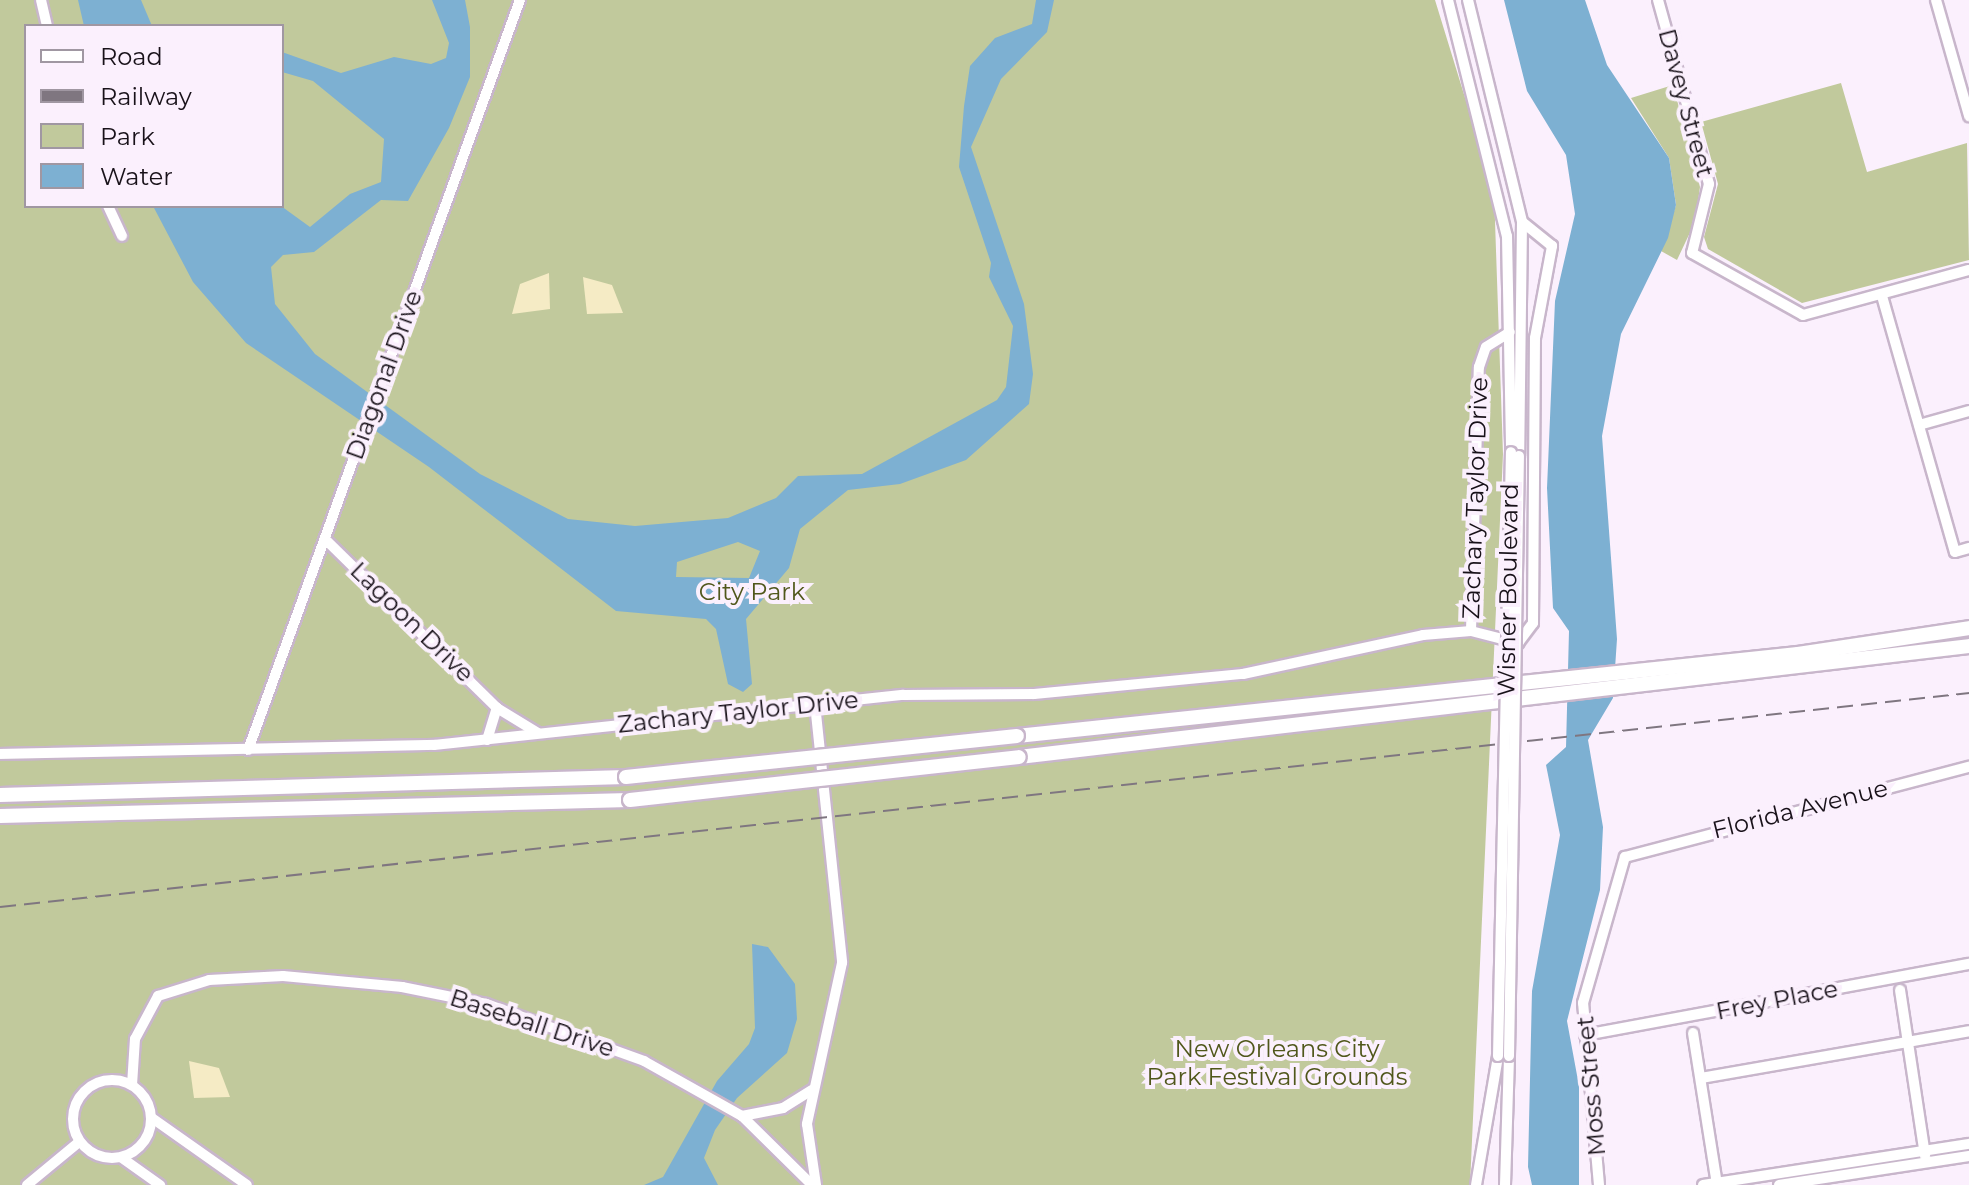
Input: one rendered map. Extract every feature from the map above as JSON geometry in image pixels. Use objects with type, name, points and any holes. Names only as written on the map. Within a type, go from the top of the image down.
[{"type":"highway","points":[[0,795],[626,777],[1551,680],[1969,628]]},
{"type":"highway","points":[[0,816],[630,800],[1548,700],[1969,646]]},
{"type":"street","points":[[41,0],[47,24]]},
{"type":"street","name":"Diagonal Drive","points":[[248,750],[520,0]]},
{"type":"street","name":"Wisner Boulevard","points":[[1448,0],[1492,156],[1507,236],[1509,356],[1515,454]]},
{"type":"street","name":"Wisner Boulevard","points":[[1468,0],[1508,153],[1524,244],[1515,454],[1503,1056],[1505,1185]]},
{"type":"street","name":"Davey Street","points":[[1658,0],[1709,184],[1692,253],[1795,313],[1882,296]]},
{"type":"street","points":[[1937,0],[1969,116]]},
{"type":"street","points":[[1492,156],[1508,153]]},
{"type":"street","points":[[109,208],[122,236]]},
{"type":"street","points":[[1522,222],[1541,231],[1524,244]]},
{"type":"street","name":"Zachary Taylor Drive","points":[[0,754],[248,750],[487,740],[815,704],[1243,674],[1471,631],[1507,645],[1533,623],[1535,338],[1552,246],[1541,231]]},
{"type":"street","points":[[1969,270],[1882,296],[1955,552],[1969,548]]},
{"type":"street","name":"Zachary Taylor Drive","points":[[1471,631],[1479,367],[1486,347],[1510,332]]},
{"type":"street","points":[[1486,347],[1509,356]]},
{"type":"street","points":[[1919,425],[1969,411]]},
{"type":"street","name":"Lagoon Drive","points":[[325,539],[497,708],[538,733]]},
{"type":"street","points":[[814,1185],[807,1139],[812,1090],[842,963],[815,704]]},
{"type":"street","points":[[487,740],[497,708]]},
{"type":"street","name":"Florida Avenue","points":[[1631,852],[1969,767]]},
{"type":"street","name":"Moss Street","points":[[1599,1185],[1585,1035],[1585,991],[1631,852]]},
{"type":"street","name":"Frey Place","points":[[1585,1035],[1969,964]]},
{"type":"street","name":"Baseball Drive","points":[[132,1085],[135,1039],[158,996],[231,978],[354,981],[486,1004],[594,1041],[694,1087],[739,1114],[814,1185]]},
{"type":"street","points":[[1900,990],[1925,1156]]},
{"type":"street","points":[[1701,1078],[1969,1031]]},
{"type":"street","points":[[1693,1033],[1717,1184]]},
{"type":"street","name":"Wisner Boulevard","points":[[1476,1185],[1503,1056]]},
{"type":"street","points":[[160,1185],[122,1158],[98,1157],[79,1142],[72,1117],[82,1092],[106,1080],[132,1085],[152,1118],[247,1185]]},
{"type":"street","points":[[739,1114],[783,1108],[812,1090]]},
{"type":"street","points":[[122,1158],[144,1143],[152,1118]]},
{"type":"street","points":[[27,1185],[79,1142]]},
{"type":"street","points":[[1779,1185],[1925,1156],[1969,1144]]},
{"type":"street","points":[[1703,1185],[1925,1156],[1969,1156]]},
{"type":"green space","name":"City Park","points":[[0,0],[1435,0],[1494,192],[1503,454],[1470,1185],[0,1185]]},
{"type":"green space","points":[[1841,83],[1867,172],[1967,143],[1969,260],[1802,303],[1708,249],[1704,237],[1718,184],[1701,122]]},
{"type":"green space","points":[[1673,85],[1700,187],[1695,222],[1677,260],[1661,251],[1676,205],[1669,158],[1631,98]]},
{"type":"sand","points":[[549,273],[550,309],[512,314],[520,284]]},
{"type":"sand","points":[[583,277],[612,285],[623,313],[587,314]]},
{"type":"sand","points":[[189,1061],[219,1068],[230,1097],[194,1098]]},
{"type":"water","points":[[78,0],[141,0],[151,24],[84,24]]},
{"type":"water","points":[[432,0],[465,0],[470,27],[470,77],[449,128],[408,201],[381,200],[314,252],[283,255],[271,267],[275,304],[315,354],[480,474],[568,519],[635,526],[728,518],[776,498],[798,476],[862,474],[997,400],[1006,387],[1013,326],[989,277],[991,263],[959,167],[964,106],[970,66],[995,38],[1032,24],[1036,0],[1054,0],[1047,32],[1001,79],[971,147],[1024,304],[1033,374],[1029,404],[966,460],[900,484],[848,490],[800,529],[789,568],[746,619],[752,684],[743,692],[728,684],[716,629],[706,619],[616,611],[429,467],[246,343],[193,282],[154,208],[284,208],[310,227],[350,194],[381,182],[384,139],[313,81],[284,73],[284,53],[341,73],[394,57],[431,64],[446,58],[449,43]],"holes":[[[738,542],[760,551],[749,578],[676,577],[677,562]]]},
{"type":"water","points":[[1504,0],[1585,0],[1607,65],[1669,158],[1676,205],[1668,238],[1621,334],[1602,436],[1617,639],[1613,698],[1588,740],[1603,827],[1600,890],[1567,1021],[1579,1086],[1579,1185],[1532,1185],[1528,1167],[1532,991],[1560,835],[1546,765],[1566,747],[1569,631],[1553,608],[1547,488],[1555,301],[1575,214],[1566,155],[1527,91]]},
{"type":"water","points":[[752,944],[768,947],[795,984],[797,1019],[787,1053],[737,1098],[715,1130],[704,1158],[718,1185],[644,1185],[663,1177],[717,1081],[749,1044],[755,1028]]},
{"type":"railway","points":[[0,907],[1969,693]]},
{"type":"park label","name":"New Orleans City Park Festival Grounds","points":[[1277,1063]]}]
